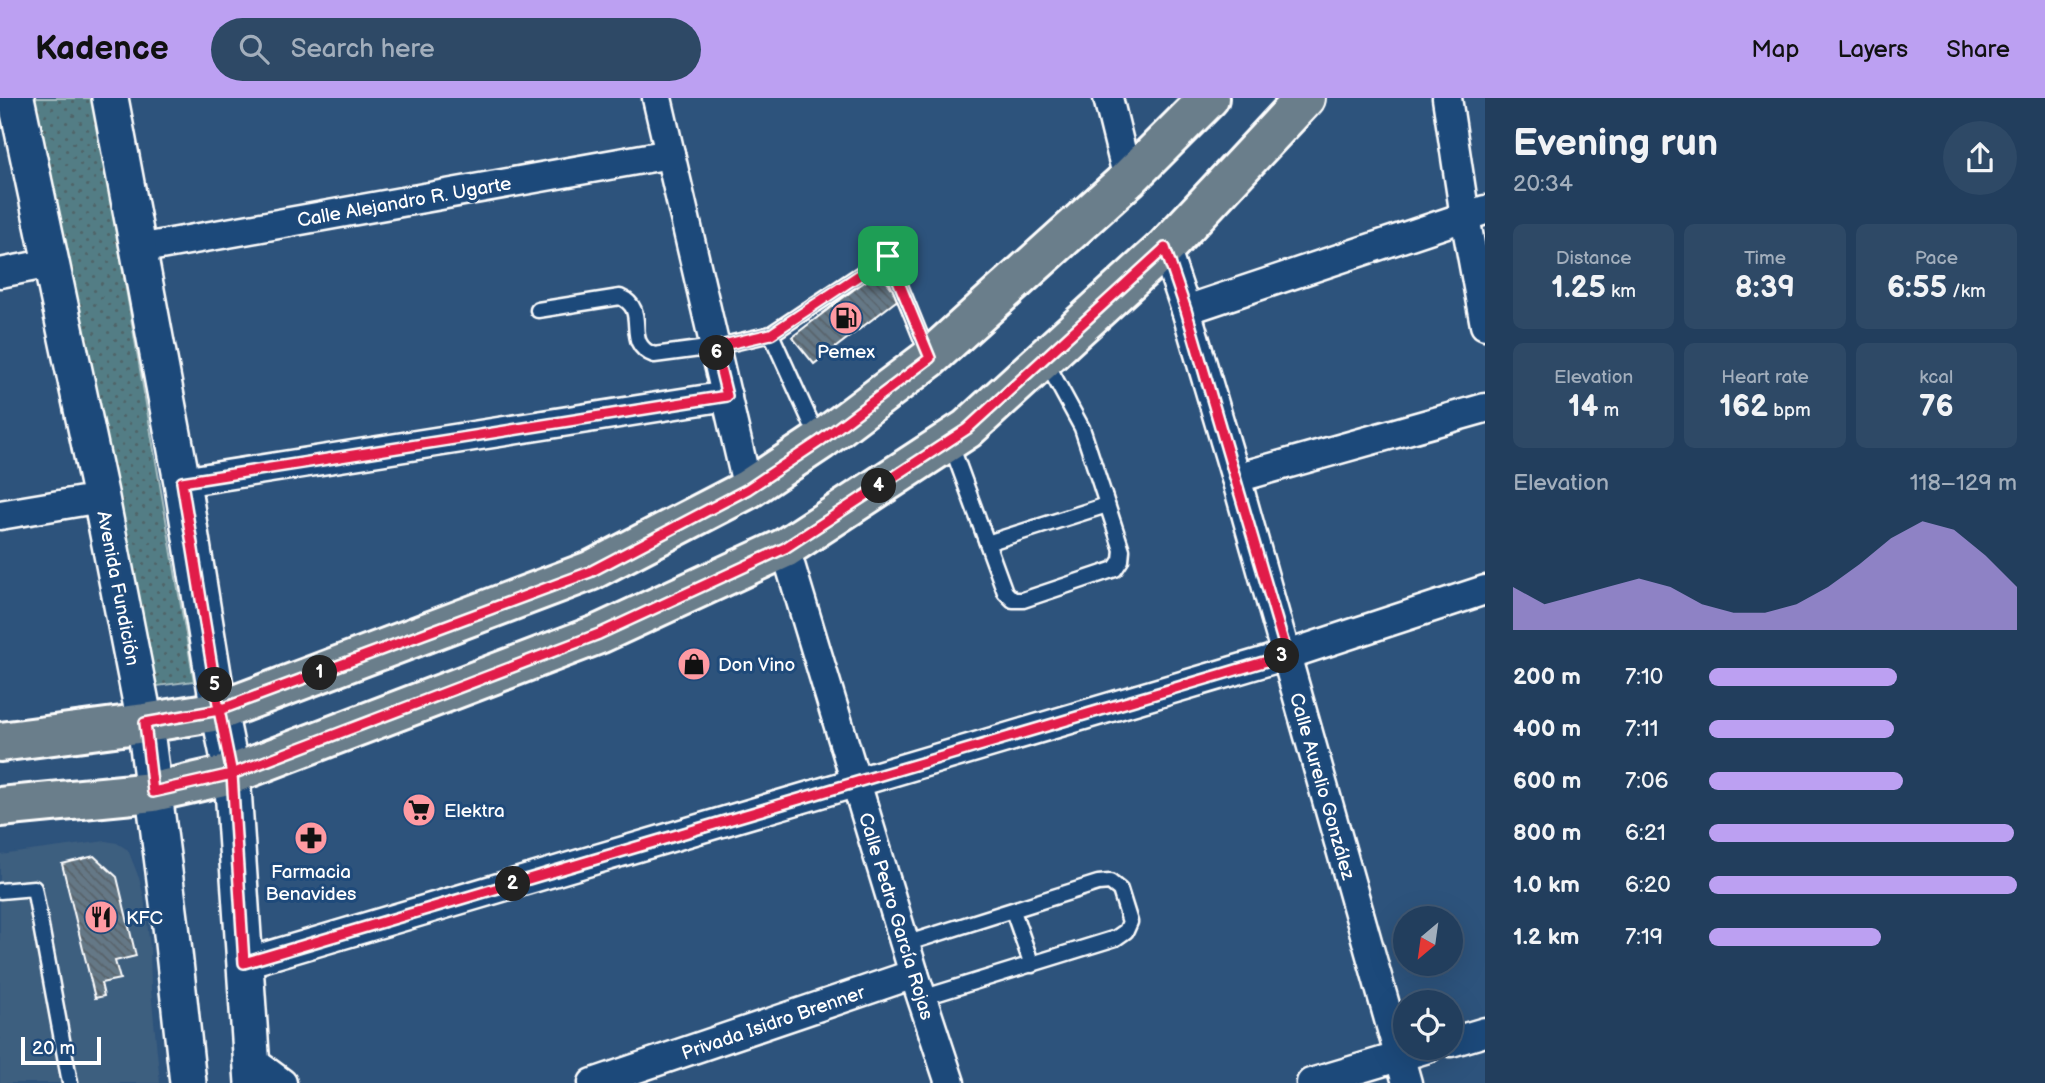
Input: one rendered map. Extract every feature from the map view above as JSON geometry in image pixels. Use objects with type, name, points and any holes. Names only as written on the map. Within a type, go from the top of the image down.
[{"type":"main road","points":[[0,742],[145,723],[219,710],[590,572],[748,489],[820,441],[930,358],[1128,180],[1209,98]]},
{"type":"main road","points":[[0,807],[153,792],[232,774],[599,634],[785,548],[967,429],[1165,248],[1305,98]]},
{"type":"street","name":"Avenida Fundición","points":[[16,98],[101,498],[145,723],[188,1083]]},
{"type":"street","points":[[110,98],[182,482],[232,774],[252,1072],[282,1083]]},
{"type":"street","points":[[657,98],[748,489]]},
{"type":"street","points":[[1108,98],[1128,180]]},
{"type":"street","points":[[1447,98],[1475,213],[1485,325]]},
{"type":"street","name":"Calle Alejandro R. Ugarte","points":[[138,249],[670,154]]},
{"type":"street","points":[[1186,310],[1475,213]]},
{"type":"street","name":"Calle Aurelio González","points":[[1165,248],[1236,478],[1403,1070]]},
{"type":"street","points":[[0,273],[51,263]]},
{"type":"street","points":[[182,482],[727,396]]},
{"type":"street","points":[[1236,478],[1485,408]]},
{"type":"street","points":[[0,515],[101,498]]},
{"type":"street","name":"Calle Pedro García Rojas","points":[[785,548],[950,1083]]},
{"type":"street","points":[[244,963],[1287,655],[1485,590]]},
{"type":"street","name":"Privada Isidro Brenner","points":[[593,1083],[918,986]]},
{"type":"street","points":[[1463,1038],[1485,1032]]},
{"type":"street","points":[[1311,1083],[1403,1070]]},
{"type":"lane","points":[[538,310],[620,297],[629,300],[634,307],[639,345],[645,352],[654,355],[715,347],[771,334],[888,256],[930,358]]},
{"type":"lane","points":[[771,334],[820,441]]},
{"type":"lane","points":[[949,441],[1004,592],[1013,600],[1023,600],[1115,569],[1121,560],[1122,550],[1082,428],[1044,359]]},
{"type":"lane","points":[[987,544],[1107,505]]},
{"type":"lane","points":[[905,944],[1098,883],[1110,882],[1120,890],[1130,922],[1126,931],[1115,938],[1032,965],[918,986]]},
{"type":"lane","points":[[0,891],[34,888],[71,1083]]},
{"type":"lane","points":[[1013,911],[1032,965]]},
{"type":"shaded area","points":[[106,841],[117,843],[128,850],[144,897],[160,1083],[0,1083],[0,855]]},
{"type":"green space","points":[[31,98],[93,98],[194,681],[143,688]]},
{"type":"building","name":"Pemex","points":[[878,271],[900,298],[814,364],[792,337]]},
{"type":"building","name":"KFC","points":[[94,856],[117,877],[136,956],[115,961],[120,979],[101,983],[104,996],[95,998],[62,864]]},
{"type":"place","name":"Pemex","points":[[846,318]]},
{"type":"place","name":"Don Vino","points":[[694,664]]},
{"type":"place","name":"Elektra","points":[[419,810]]},
{"type":"place","name":"Farmacia Benavides","points":[[311,838]]},
{"type":"place","name":"KFC","points":[[101,917]]},
{"type":"route","points":[[888,256],[771,334],[715,347],[727,396],[182,482],[219,710],[232,774],[599,634],[785,548],[967,429],[1165,248],[1186,310],[1287,655],[244,963],[232,774],[153,792],[145,723],[219,710],[590,572],[748,489],[820,441],[930,358],[888,256]]}]
